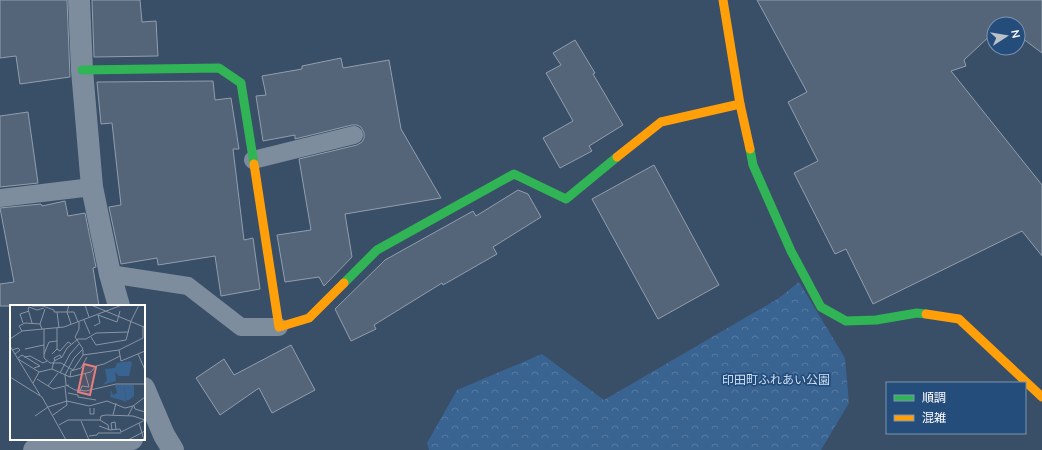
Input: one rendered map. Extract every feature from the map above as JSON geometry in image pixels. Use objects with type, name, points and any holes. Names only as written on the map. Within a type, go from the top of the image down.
[{"type":"street","points":[[79,0],[82,70],[92,188],[110,274],[119,305]]},
{"type":"street","points":[[723,0],[740,104],[753,165],[791,251],[821,307],[846,321],[876,320],[917,312],[960,319],[1042,397]]},
{"type":"street","points":[[82,70],[218,68],[241,83],[279,327],[308,318],[376,250],[514,174],[566,199],[661,122],[740,104]]},
{"type":"street","points":[[145,391],[160,441]]},
{"type":"street","points":[[34,450],[123,440]]},
{"type":"lane","points":[[253,160],[354,135]]},
{"type":"lane","points":[[0,198],[92,188]]},
{"type":"lane","points":[[110,274],[188,286],[241,328],[279,327]]},
{"type":"green space","name":"印田町ふれあい公園","points":[[799,282],[845,358],[849,403],[821,450],[429,450],[427,443],[457,390],[542,354],[604,400],[779,298]]},
{"type":"building","points":[[0,0],[67,0],[70,77],[20,84],[16,56],[0,58]]},
{"type":"building","points":[[92,0],[140,0],[142,22],[156,21],[158,56],[94,57]]},
{"type":"building","points":[[757,0],[1042,0],[1042,53],[1026,41],[1026,16],[986,16],[986,39],[964,60],[966,66],[951,71],[1042,185],[1042,256],[1022,231],[873,304],[846,249],[835,254],[794,173],[818,161],[788,102],[807,92]]},
{"type":"building","points":[[575,40],[623,125],[589,146],[592,151],[560,168],[543,138],[573,121],[546,73],[561,65],[553,53]]},
{"type":"building","points":[[341,58],[343,68],[389,60],[401,129],[441,198],[345,214],[352,257],[324,286],[319,277],[285,282],[277,235],[311,230],[299,159],[357,145],[362,142],[364,133],[361,127],[352,125],[295,139],[295,135],[263,141],[256,96],[266,95],[262,76],[302,69],[302,66]]},
{"type":"building","points":[[213,81],[215,100],[231,98],[239,149],[233,149],[244,240],[253,238],[260,289],[221,296],[215,256],[158,265],[157,258],[121,264],[109,207],[121,205],[112,123],[101,124],[97,82]]},
{"type":"building","points":[[28,112],[38,183],[0,187],[0,116]]},
{"type":"building","points":[[654,165],[719,285],[658,319],[592,199]]},
{"type":"building","points":[[518,190],[528,194],[541,217],[493,247],[497,254],[443,285],[442,283],[374,325],[376,329],[351,341],[335,309],[385,260],[473,211],[476,216]]},
{"type":"building","points":[[65,201],[68,216],[85,213],[96,267],[93,268],[99,305],[0,306],[0,284],[14,282],[0,208],[41,204],[42,206]]},
{"type":"building","points":[[291,345],[315,390],[272,413],[259,388],[220,415],[196,378],[224,359],[234,375]]},
{"type":"traffic: fast","points":[[82,70],[219,68],[241,83],[254,164]]},
{"type":"traffic: fast","points":[[750,149],[753,165],[791,251],[821,307],[846,321],[876,320],[917,313],[926,314]]},
{"type":"traffic: fast","points":[[344,283],[377,250],[514,174],[566,199],[617,157]]},
{"type":"traffic: slow","points":[[723,0],[740,104],[750,149]]},
{"type":"traffic: slow","points":[[617,157],[661,122],[740,104]]},
{"type":"traffic: slow","points":[[254,164],[279,327],[309,318],[344,283]]},
{"type":"traffic: slow","points":[[926,314],[959,319],[1042,397]]}]
